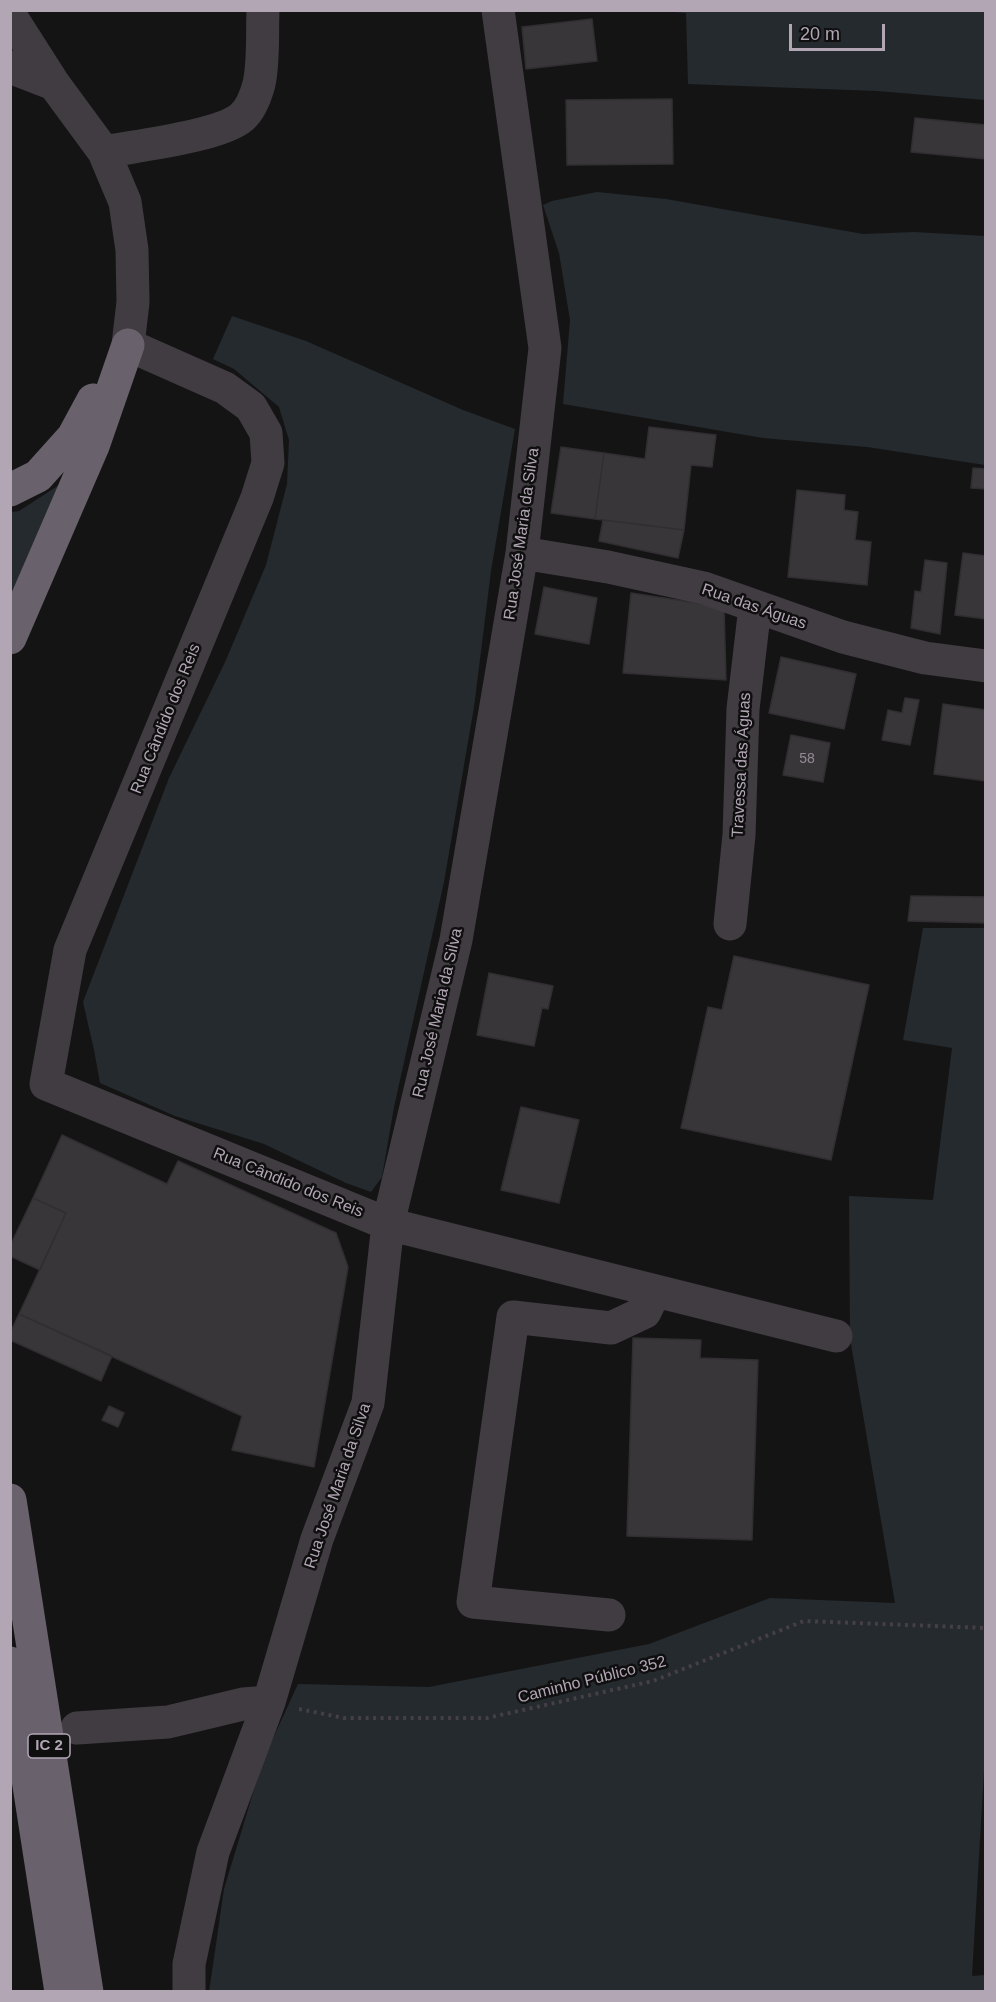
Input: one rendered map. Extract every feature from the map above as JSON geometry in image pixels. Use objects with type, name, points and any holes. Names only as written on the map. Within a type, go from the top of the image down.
[{"type":"highway","points":[[10,490],[38,476],[73,437],[97,392],[128,345]]},
{"type":"highway","points":[[10,638],[93,446],[128,345]]},
{"type":"highway","name":"IC 2","points":[[10,1500],[87,1992]]},
{"type":"highway","name":"IC 2","points":[[10,1664],[61,1992]]},
{"type":"street","points":[[104,152],[196,135],[228,125],[242,117],[251,104],[259,84],[263,10]]},
{"type":"street","name":"Rua José Maria da Silva","points":[[189,1992],[189,1964],[213,1852],[269,1702],[317,1539],[368,1403],[388,1224],[456,940],[522,553],[545,348],[498,10]]},
{"type":"street","points":[[10,15],[54,84],[104,152],[125,202],[132,250],[133,302],[128,345]]},
{"type":"street","points":[[10,67],[54,84]]},
{"type":"street","name":"Rua Cândido dos Reis","points":[[128,345],[225,388],[251,407],[266,433],[268,463],[257,498],[70,950],[46,1084],[388,1224]]},
{"type":"street","name":"Rua das Águas","points":[[522,553],[608,567],[704,588],[843,637],[925,658],[986,666]]},
{"type":"street","name":"Travessa das Águas","points":[[730,924],[739,836],[743,709],[755,607]]},
{"type":"street","points":[[388,1224],[836,1336]]},
{"type":"street","points":[[609,1615],[473,1602],[513,1317],[611,1328],[645,1312],[655,1291]]},
{"type":"street","points":[[77,1728],[168,1722],[243,1704],[269,1702]]},
{"type":"path","name":"Caminho Público 352","points":[[269,1702],[344,1718],[487,1718],[653,1681],[804,1621],[986,1628]]},
{"type":"shaded area","points":[[662,11],[985,11],[985,100],[877,91],[688,84],[686,13]]},
{"type":"shaded area","points":[[597,192],[666,199],[863,234],[914,232],[985,236],[985,465],[867,447],[763,438],[563,404],[570,320],[559,253],[543,205]]},
{"type":"shaded area","points":[[232,316],[306,341],[463,410],[515,429],[491,571],[474,707],[444,882],[394,1107],[382,1177],[371,1192],[346,1183],[264,1144],[175,1116],[100,1083],[83,1002],[169,778],[226,660],[266,565],[287,484],[289,440],[279,407],[234,369],[213,359]]},
{"type":"shaded area","points":[[59,485],[11,602],[11,512],[19,511]]},
{"type":"shaded area","points":[[923,928],[985,928],[986,1737],[972,1976],[985,1975],[985,1991],[209,1992],[224,1889],[263,1760],[298,1684],[429,1687],[649,1644],[770,1598],[895,1603],[850,1338],[849,1196],[933,1200],[952,1048],[903,1040]]},
{"type":"building","points":[[592,19],[597,61],[526,69],[522,27]]},
{"type":"building","points":[[672,99],[673,164],[567,165],[566,100]]},
{"type":"building","points":[[915,118],[986,125],[986,159],[911,152]]},
{"type":"building","points":[[649,427],[716,435],[712,467],[691,465],[684,530],[595,519],[604,453],[645,459]]},
{"type":"building","points":[[561,447],[604,453],[595,519],[551,513]]},
{"type":"building","points":[[973,468],[986,469],[986,489],[971,488]]},
{"type":"building","points":[[797,490],[845,495],[844,510],[858,512],[855,540],[871,542],[867,585],[788,577]]},
{"type":"building","points":[[603,520],[684,530],[678,558],[599,541]]},
{"type":"building","points":[[963,553],[986,556],[986,619],[955,615]]},
{"type":"building","points":[[925,560],[947,563],[940,634],[911,628],[915,591],[921,592]]},
{"type":"building","points":[[544,587],[597,598],[589,644],[535,634]]},
{"type":"building","points":[[631,593],[724,607],[726,680],[623,673]]},
{"type":"building","points":[[781,657],[856,674],[844,729],[769,713]]},
{"type":"building","points":[[905,698],[919,700],[910,745],[882,740],[888,710],[902,713]]},
{"type":"building","points":[[943,704],[986,710],[986,781],[934,774]]},
{"type":"building","points":[[791,735],[830,743],[823,782],[783,775]]},
{"type":"building","points":[[911,896],[986,897],[986,923],[908,921]]},
{"type":"building","points":[[734,956],[869,985],[831,1160],[681,1128],[708,1007],[722,1010]]},
{"type":"building","points":[[489,973],[553,986],[548,1009],[542,1008],[534,1046],[477,1035]]},
{"type":"building","points":[[521,1107],[579,1120],[559,1203],[501,1190]]},
{"type":"building","points":[[62,1135],[167,1184],[178,1161],[336,1233],[348,1267],[314,1467],[232,1450],[242,1416],[19,1314],[66,1213],[33,1198]]},
{"type":"building","points":[[33,1198],[66,1213],[40,1270],[10,1256],[10,1246]]},
{"type":"building","points":[[19,1314],[112,1356],[101,1381],[10,1340],[10,1333]]},
{"type":"building","points":[[633,1338],[701,1340],[700,1358],[758,1360],[752,1540],[627,1536]]},
{"type":"building","points":[[109,1406],[124,1413],[118,1427],[102,1420]]}]
